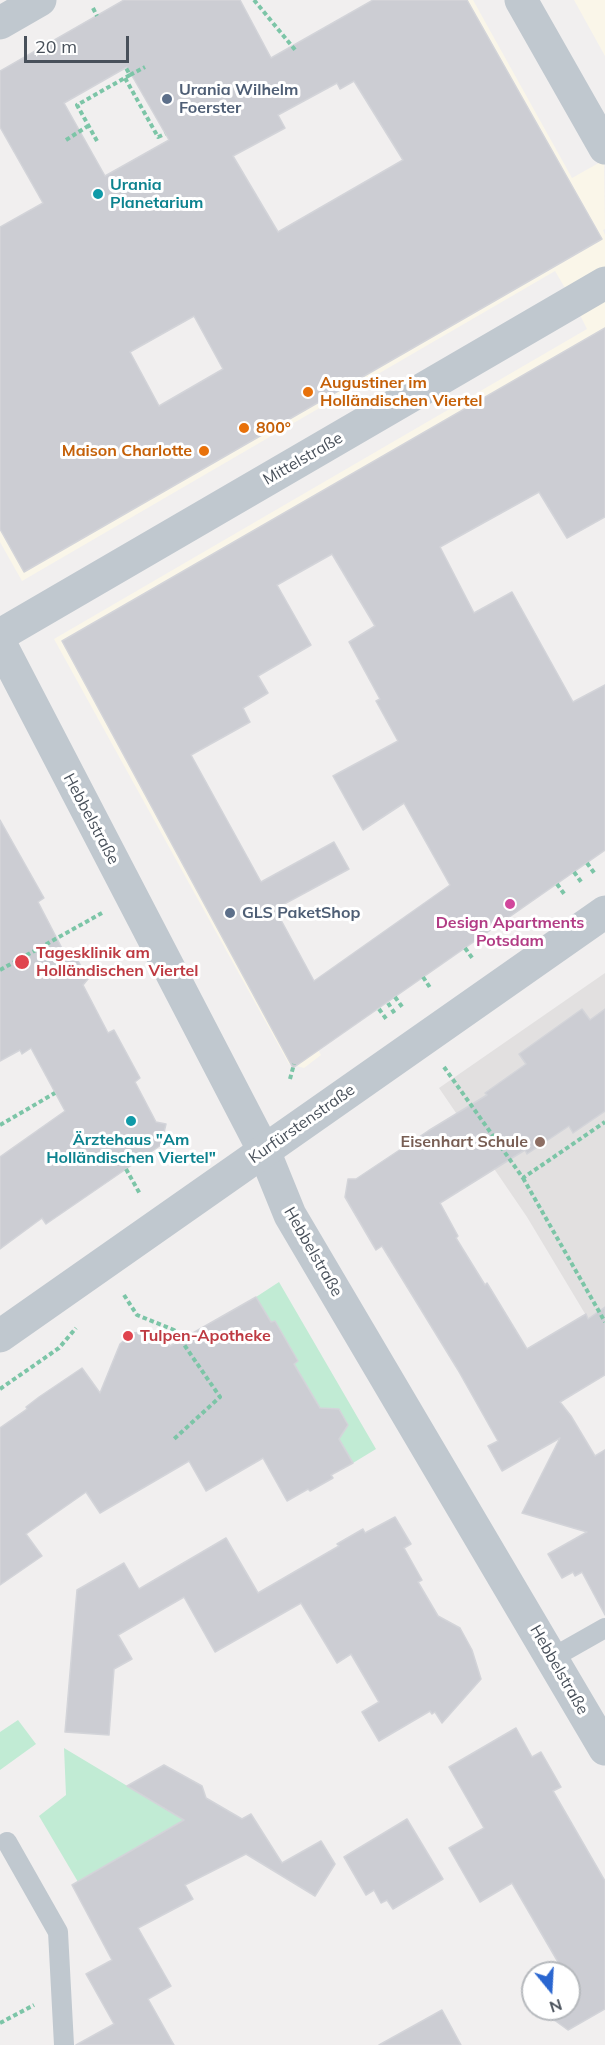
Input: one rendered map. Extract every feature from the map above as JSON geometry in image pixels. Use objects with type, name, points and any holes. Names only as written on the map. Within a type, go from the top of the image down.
[{"type":"street","points":[[0,23],[40,0]]},
{"type":"street","points":[[521,0],[605,148]]},
{"type":"street","name":"Mittelstraße","points":[[0,635],[605,283]]},
{"type":"street","name":"Hebbelstraße","points":[[0,643],[264,1150],[290,1215],[605,1749]]},
{"type":"street","name":"Kurfürstenstraße","points":[[0,1336],[605,912]]},
{"type":"lane","points":[[552,1658],[605,1628]]},
{"type":"lane","points":[[7,1842],[57,1932],[64,2045]]},
{"type":"path","points":[[254,0],[296,51]]},
{"type":"path","points":[[93,8],[97,15]]},
{"type":"path","points":[[97,141],[77,105],[145,67]]},
{"type":"path","points":[[126,68],[130,75]]},
{"type":"path","points":[[125,78],[158,137],[165,134]]},
{"type":"path","points":[[66,140],[88,126]]},
{"type":"path","points":[[587,863],[595,874]]},
{"type":"path","points":[[574,872],[582,883]]},
{"type":"path","points":[[557,884],[565,895]]},
{"type":"path","points":[[0,970],[132,897]]},
{"type":"path","points":[[506,919],[514,931]]},
{"type":"path","points":[[465,948],[473,959]]},
{"type":"path","points":[[423,977],[431,989]]},
{"type":"path","points":[[395,998],[403,1008]]},
{"type":"path","points":[[388,1003],[395,1014]]},
{"type":"path","points":[[379,1009],[387,1020]]},
{"type":"path","points":[[440,1062],[523,1178],[605,1322]]},
{"type":"path","points":[[290,1079],[294,1064]]},
{"type":"path","points":[[0,1125],[55,1093]]},
{"type":"path","points":[[523,1178],[605,1122]]},
{"type":"path","points":[[126,1169],[140,1194]]},
{"type":"path","points":[[116,1300],[124,1295],[137,1315],[174,1330],[220,1397],[174,1440]]},
{"type":"path","points":[[0,1389],[59,1348],[82,1321]]},
{"type":"path","points":[[0,2023],[12,2017]]},
{"type":"shaded area","points":[[434,0],[473,0],[572,178],[604,160],[605,272],[568,293],[555,271],[22,581],[0,542],[0,488],[564,228]]},
{"type":"shaded area","points":[[574,0],[605,0],[605,56]]},
{"type":"shaded area","points":[[605,293],[605,360],[93,656],[321,1055],[304,1068],[289,1064],[54,639],[587,329],[577,309]]},
{"type":"shaded area","name":"Eisenhart Schule","points":[[605,973],[605,1347],[527,1217],[439,1088]]},
{"type":"green space","points":[[279,1282],[376,1449],[353,1463],[337,1436],[348,1425],[339,1409],[322,1411],[294,1364],[298,1361],[256,1297]]},
{"type":"green space","points":[[18,1720],[36,1744],[0,1770],[0,1732]]},
{"type":"green space","points":[[64,1748],[184,1820],[78,1882],[39,1816],[66,1795]]},
{"type":"building","points":[[124,0],[240,0],[271,58],[373,0],[467,0],[602,239],[24,572],[0,529],[0,227],[43,203],[0,127],[0,71]],"holes":[[[127,67],[169,140],[105,176],[64,103]],[[354,81],[403,160],[278,232],[233,156],[285,128],[278,115],[337,83],[340,89]],[[194,316],[223,369],[159,406],[130,352]]]},
{"type":"building","points":[[605,328],[605,517],[567,538],[539,492],[440,547],[474,613],[512,592],[573,702],[605,685],[605,850],[293,1068],[62,641]],"holes":[[[332,554],[375,626],[349,642],[380,699],[376,701],[398,741],[333,776],[363,830],[404,803],[450,885],[314,981],[275,909],[349,869],[334,842],[261,882],[191,755],[250,722],[243,708],[268,693],[258,676],[311,645],[277,585]]]},
{"type":"building","points":[[0,820],[44,898],[38,902],[67,958],[76,957],[88,979],[83,985],[108,1033],[114,1030],[140,1078],[135,1082],[156,1122],[166,1124],[161,1145],[46,1224],[42,1218],[0,1249],[0,1157],[65,1111],[31,1048],[22,1054],[20,1050],[0,1061]]},
{"type":"building","points":[[582,1009],[590,1020],[605,1009],[605,1111],[573,1133],[569,1126],[527,1154],[525,1150],[440,1203],[458,1236],[456,1238],[485,1285],[487,1283],[527,1349],[586,1314],[588,1319],[605,1307],[605,1375],[560,1402],[595,1456],[605,1450],[605,1615],[582,1572],[575,1576],[573,1572],[562,1578],[548,1554],[587,1532],[522,1513],[560,1438],[502,1471],[488,1446],[498,1441],[458,1370],[382,1246],[376,1250],[345,1197],[348,1179],[356,1179],[487,1095],[485,1093],[526,1064],[519,1054]]},
{"type":"building","points":[[256,1297],[271,1322],[275,1321],[298,1361],[294,1364],[320,1408],[339,1409],[348,1425],[339,1439],[353,1463],[331,1475],[333,1478],[287,1501],[263,1458],[206,1491],[189,1461],[100,1513],[86,1492],[26,1534],[42,1556],[0,1585],[0,1428],[27,1409],[26,1407],[39,1397],[82,1368],[100,1393],[120,1344],[132,1333],[162,1334],[170,1346]]},
{"type":"building","points":[[395,1517],[411,1544],[404,1548],[422,1580],[418,1582],[438,1616],[460,1628],[472,1650],[481,1679],[442,1723],[435,1712],[432,1714],[430,1711],[379,1741],[362,1712],[379,1702],[351,1654],[337,1663],[301,1603],[215,1652],[184,1597],[118,1635],[132,1659],[114,1669],[109,1735],[65,1732],[77,1590],[124,1563],[139,1589],[226,1538],[258,1593],[339,1546],[337,1544],[363,1529],[365,1533]]},
{"type":"building","points":[[516,1728],[532,1757],[541,1752],[561,1787],[553,1791],[605,1881],[605,2009],[568,2030],[556,2021],[581,2021],[581,1961],[557,1961],[512,1883],[480,1902],[449,1848],[484,1828],[449,1767]]},
{"type":"building","points":[[164,1765],[202,1786],[206,1798],[242,1819],[251,1814],[282,1863],[321,1841],[335,1864],[315,1896],[246,1854],[185,1885],[193,1899],[138,1928],[171,1986],[148,1999],[174,2045],[76,2045],[114,2024],[86,1974],[112,1960],[72,1885],[184,1820],[127,1786]]},
{"type":"building","points":[[407,1819],[443,1879],[393,1909],[387,1900],[381,1903],[374,1890],[366,1895],[344,1857]]},
{"type":"building","points":[[442,2010],[461,2045],[379,2045]]},
{"type":"place","name":"Urania Wilhelm Foerster","points":[[167,99]]},
{"type":"place","name":"Urania Planetarium","points":[[98,194]]},
{"type":"place","name":"Augustiner im Holländischen Viertel","points":[[308,392]]},
{"type":"place","name":"800°","points":[[244,428]]},
{"type":"place","name":"Maison Charlotte","points":[[204,451]]},
{"type":"place","name":"Design Apartments Potsdam","points":[[510,904]]},
{"type":"place","name":"GLS PaketShop","points":[[230,913]]},
{"type":"place","name":"Tagesklinik am Holländischen Viertel","points":[[22,962]]},
{"type":"place","name":"Ärztehaus \"Am Holländischen Viertel\"","points":[[131,1121]]},
{"type":"place","name":"Eisenhart Schule","points":[[540,1142]]},
{"type":"place","name":"Tulpen-Apotheke","points":[[128,1336]]}]
